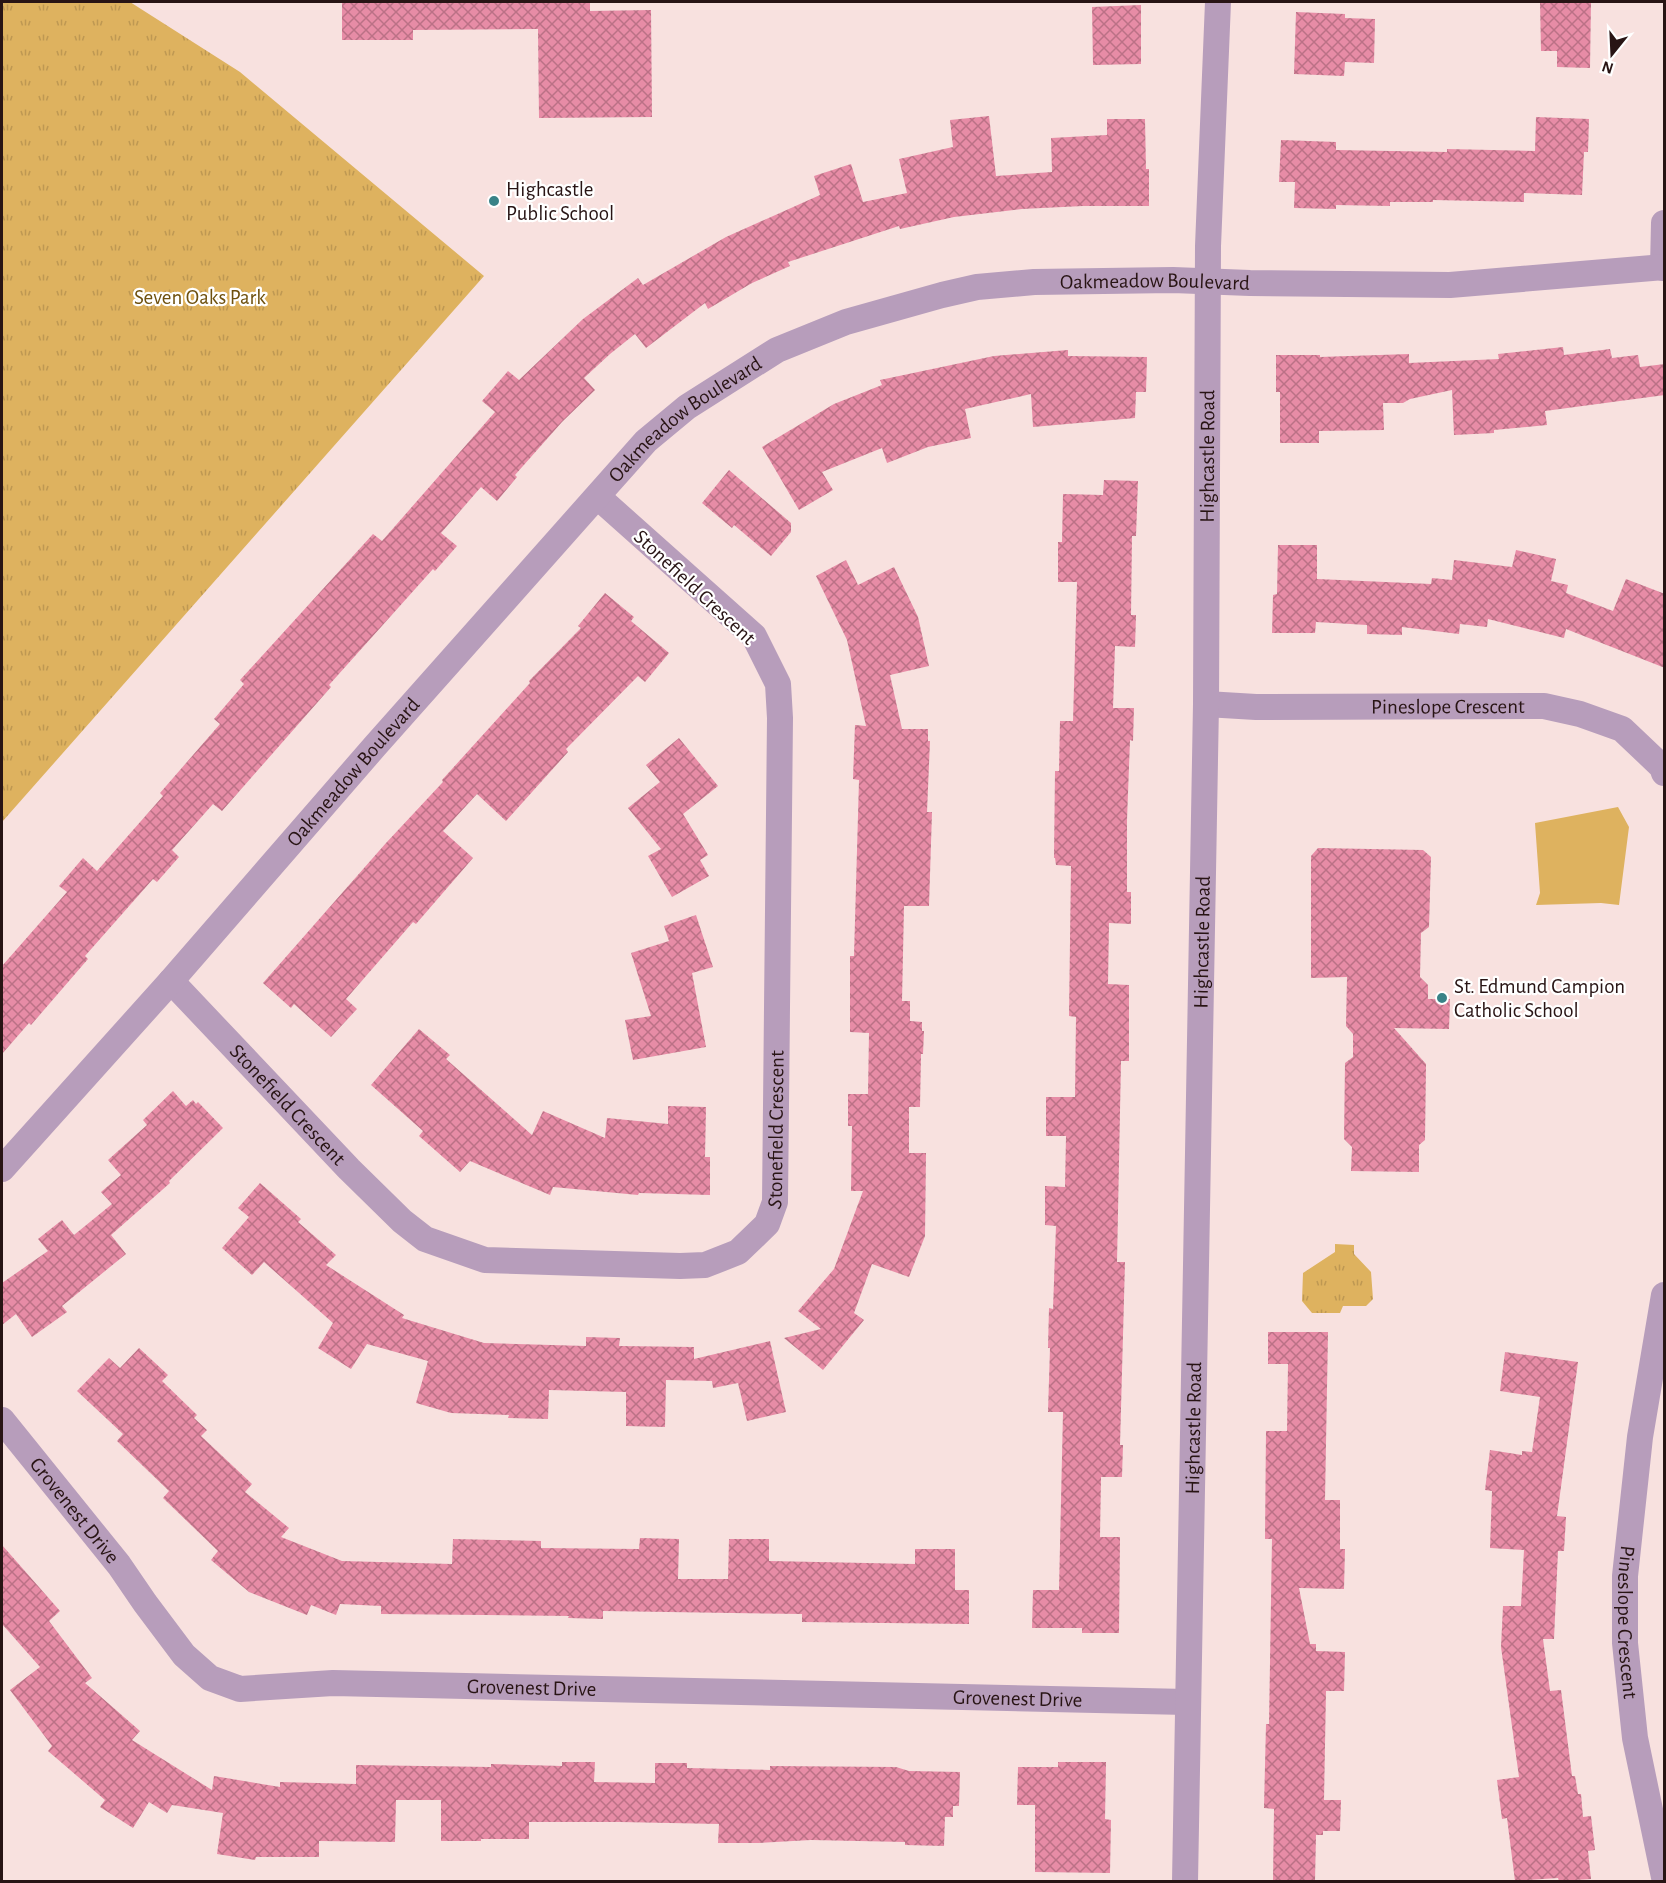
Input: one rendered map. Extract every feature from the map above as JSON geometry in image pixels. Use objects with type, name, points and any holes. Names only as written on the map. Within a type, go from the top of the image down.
[{"type":"street","name":"Highcastle Road","points":[[1185,1881],[1206,704],[1210,280],[1208,246],[1218,2]]},
{"type":"street","points":[[1664,268],[1665,222]]},
{"type":"street","name":"Oakmeadow Boulevard","points":[[2,1169],[171,981],[375,746],[646,441],[687,407],[777,350],[846,322],[977,287],[1034,282],[1210,280],[1250,283],[1450,285],[1664,268]]},
{"type":"street","name":"Stonefield Crescent","points":[[171,981],[349,1169],[402,1221],[425,1239],[485,1260],[680,1266],[705,1264],[738,1252],[767,1224],[775,1202],[780,718],[777,684],[754,636],[598,496]]},
{"type":"street","name":"Pineslope Crescent","points":[[1206,704],[1256,707],[1544,706],[1580,714],[1622,729],[1662,767],[1665,773]]},
{"type":"street","name":"Pineslope Crescent","points":[[1665,1295],[1640,1437],[1625,1576],[1626,1655],[1635,1738],[1665,1877]]},
{"type":"street","name":"Grovenest Drive","points":[[2,1420],[119,1565],[184,1655],[210,1678],[240,1689],[333,1683],[1187,1702]]},
{"type":"green space","name":"Seven Oaks Park","points":[[2,2],[130,2],[240,72],[484,276],[2,822]]},
{"type":"green space","points":[[1618,807],[1629,827],[1619,905],[1601,903],[1536,905],[1540,893],[1535,823]]},
{"type":"green space","points":[[1335,1244],[1354,1245],[1354,1254],[1371,1272],[1373,1299],[1366,1306],[1343,1306],[1340,1313],[1312,1313],[1302,1301],[1303,1273],[1335,1252]]},
{"type":"building","points":[[342,2],[590,2],[590,11],[651,10],[652,117],[539,118],[538,29],[413,30],[413,40],[342,40]]},
{"type":"building","points":[[1540,2],[1591,2],[1590,68],[1557,67],[1557,51],[1541,51]]},
{"type":"building","points":[[1141,5],[1141,64],[1093,65],[1092,7]]},
{"type":"building","points":[[1296,12],[1345,14],[1345,18],[1375,19],[1374,63],[1345,62],[1344,76],[1294,74]]},
{"type":"building","points":[[989,116],[996,176],[1052,172],[1051,138],[1107,135],[1107,119],[1145,119],[1149,206],[1022,209],[954,217],[900,229],[899,226],[788,262],[790,266],[752,283],[708,309],[705,303],[646,348],[635,334],[584,378],[595,390],[562,422],[515,475],[517,477],[497,501],[481,487],[441,533],[457,546],[435,571],[433,569],[329,685],[331,687],[222,811],[213,804],[172,850],[179,857],[157,882],[153,879],[85,956],[88,959],[31,1025],[29,1023],[2,1054],[2,966],[67,892],[59,886],[83,858],[97,871],[163,796],[160,793],[220,724],[214,719],[244,684],[240,680],[373,534],[382,541],[495,412],[482,401],[508,371],[519,380],[583,319],[638,278],[643,285],[726,237],[820,195],[814,176],[851,164],[863,202],[907,193],[899,159],[953,147],[950,120]]},
{"type":"building","points":[[1536,117],[1589,119],[1588,152],[1584,152],[1582,195],[1524,193],[1524,202],[1433,200],[1433,202],[1390,202],[1390,206],[1336,205],[1336,209],[1294,208],[1295,182],[1279,182],[1281,140],[1336,142],[1336,150],[1535,151]]},
{"type":"building","points":[[1563,347],[1564,355],[1610,349],[1612,358],[1638,355],[1640,367],[1665,364],[1665,395],[1545,411],[1547,425],[1494,430],[1494,433],[1454,435],[1452,390],[1410,399],[1403,403],[1383,403],[1384,430],[1319,431],[1319,443],[1280,443],[1280,392],[1276,392],[1276,355],[1320,355],[1320,357],[1409,354],[1409,363],[1499,359],[1498,354]]},
{"type":"building","points":[[1068,350],[1068,356],[1147,357],[1146,392],[1136,392],[1135,418],[1033,427],[1031,394],[965,409],[971,438],[928,447],[887,463],[882,448],[822,472],[833,490],[799,510],[762,447],[834,404],[882,385],[880,380],[994,356]]},
{"type":"building","points":[[729,470],[791,523],[791,532],[771,556],[734,525],[732,528],[702,503]]},
{"type":"building","points":[[1104,480],[1138,481],[1136,536],[1132,536],[1131,615],[1136,615],[1135,647],[1115,646],[1113,708],[1134,708],[1133,741],[1130,740],[1127,820],[1127,892],[1131,892],[1131,924],[1109,923],[1108,984],[1129,985],[1129,1061],[1121,1061],[1117,1262],[1125,1262],[1120,1445],[1123,1445],[1122,1477],[1101,1477],[1100,1537],[1120,1537],[1119,1633],[1082,1633],[1082,1628],[1032,1628],[1033,1590],[1059,1590],[1063,1412],[1048,1412],[1049,1308],[1053,1309],[1056,1226],[1045,1225],[1045,1186],[1065,1187],[1066,1136],[1046,1136],[1046,1097],[1075,1097],[1076,1017],[1069,1016],[1071,866],[1056,865],[1054,858],[1055,771],[1059,771],[1060,721],[1073,721],[1077,582],[1058,582],[1058,542],[1062,542],[1063,494],[1103,495]]},
{"type":"building","points":[[1278,545],[1317,545],[1317,579],[1431,584],[1432,578],[1452,580],[1454,560],[1512,567],[1516,550],[1556,559],[1551,581],[1568,585],[1566,593],[1613,611],[1626,579],[1665,594],[1665,668],[1566,629],[1564,638],[1488,619],[1487,627],[1460,624],[1459,634],[1402,627],[1402,635],[1367,634],[1367,625],[1316,622],[1315,633],[1272,633],[1273,595],[1277,594]]},
{"type":"building","points":[[846,560],[858,585],[894,567],[918,617],[929,666],[890,675],[902,729],[928,729],[928,741],[930,741],[927,812],[932,812],[929,906],[904,906],[902,1001],[910,1001],[910,1021],[922,1022],[922,1031],[924,1031],[920,1107],[909,1107],[909,1153],[926,1153],[925,1236],[909,1277],[872,1264],[854,1313],[864,1320],[823,1370],[784,1338],[821,1329],[798,1311],[834,1269],[863,1191],[851,1191],[852,1126],[848,1126],[848,1094],[868,1094],[869,1033],[850,1032],[850,956],[854,956],[859,780],[853,779],[855,725],[866,726],[847,640],[816,576]]},
{"type":"building","points":[[605,593],[634,617],[631,621],[669,653],[645,682],[638,676],[566,749],[568,752],[506,821],[477,794],[443,831],[473,858],[416,924],[413,922],[346,999],[357,1009],[331,1037],[294,1004],[291,1008],[263,983],[443,782],[442,780],[530,683],[529,681],[581,628],[578,626]]},
{"type":"building","points":[[679,738],[718,786],[683,814],[708,855],[700,860],[709,876],[672,897],[648,856],[661,849],[628,808],[660,782],[646,765]]},
{"type":"building","points":[[1318,848],[1423,850],[1431,857],[1429,927],[1421,933],[1420,977],[1428,985],[1428,999],[1450,999],[1449,1029],[1394,1028],[1426,1064],[1425,1140],[1419,1145],[1419,1172],[1351,1171],[1352,1147],[1344,1139],[1345,1063],[1353,1057],[1353,1034],[1346,1026],[1347,977],[1311,978],[1311,856]]},
{"type":"building","points":[[696,915],[713,967],[692,973],[706,1047],[633,1060],[625,1020],[651,1016],[631,953],[669,941],[664,926]]},
{"type":"building","points":[[419,1029],[450,1055],[446,1059],[532,1135],[543,1111],[605,1138],[607,1118],[668,1124],[668,1106],[706,1107],[705,1157],[710,1157],[710,1195],[639,1193],[638,1195],[553,1187],[550,1195],[470,1161],[460,1172],[419,1136],[423,1131],[371,1085]]},
{"type":"building","points":[[173,1091],[186,1106],[193,1100],[196,1104],[198,1102],[223,1128],[169,1181],[170,1183],[111,1235],[126,1254],[62,1306],[67,1312],[32,1337],[16,1314],[2,1325],[2,1283],[48,1251],[38,1239],[62,1220],[74,1235],[112,1204],[101,1192],[121,1175],[108,1160],[147,1125],[143,1120]]},
{"type":"building","points":[[260,1183],[301,1219],[298,1222],[336,1255],[326,1265],[404,1315],[402,1318],[484,1343],[586,1346],[586,1337],[620,1338],[619,1346],[694,1347],[694,1359],[770,1341],[786,1412],[747,1421],[738,1383],[713,1388],[712,1381],[666,1380],[665,1427],[626,1426],[626,1392],[549,1390],[548,1419],[451,1413],[416,1403],[428,1361],[367,1344],[351,1369],[318,1348],[333,1323],[264,1262],[252,1275],[222,1248],[249,1217],[238,1208]]},
{"type":"building","points":[[1268,1332],[1328,1332],[1325,1500],[1340,1500],[1340,1549],[1345,1549],[1344,1589],[1299,1588],[1310,1644],[1316,1644],[1316,1651],[1345,1652],[1344,1691],[1326,1691],[1324,1800],[1341,1800],[1340,1831],[1323,1831],[1323,1835],[1316,1835],[1315,1881],[1273,1881],[1274,1809],[1264,1808],[1266,1724],[1269,1724],[1272,1539],[1265,1539],[1266,1431],[1287,1431],[1288,1364],[1268,1364]]},
{"type":"building","points":[[139,1348],[168,1375],[162,1381],[197,1415],[194,1418],[207,1430],[201,1436],[252,1484],[245,1492],[289,1528],[281,1537],[342,1561],[452,1564],[453,1539],[541,1541],[541,1548],[639,1549],[640,1538],[679,1539],[678,1579],[728,1579],[729,1539],[769,1539],[769,1561],[915,1564],[915,1549],[955,1549],[955,1590],[969,1590],[969,1624],[802,1622],[802,1614],[603,1611],[603,1619],[568,1618],[569,1616],[381,1614],[381,1606],[340,1604],[336,1615],[311,1605],[307,1615],[249,1592],[211,1560],[218,1551],[163,1498],[169,1491],[117,1441],[123,1434],[77,1391],[109,1358],[120,1368]]},
{"type":"building","points":[[1505,1352],[1578,1362],[1557,1516],[1566,1517],[1564,1551],[1558,1551],[1554,1639],[1543,1639],[1550,1691],[1561,1690],[1572,1776],[1575,1776],[1578,1794],[1581,1794],[1583,1817],[1591,1816],[1595,1850],[1588,1851],[1591,1879],[1559,1881],[1558,1878],[1515,1881],[1507,1818],[1502,1819],[1497,1780],[1519,1777],[1501,1647],[1503,1606],[1521,1606],[1524,1550],[1490,1548],[1492,1491],[1485,1490],[1490,1450],[1522,1455],[1522,1451],[1532,1452],[1540,1397],[1500,1391]]},
{"type":"building","points":[[2,1545],[60,1611],[49,1621],[92,1678],[85,1683],[140,1731],[132,1740],[212,1790],[214,1776],[280,1787],[280,1782],[356,1784],[356,1765],[491,1767],[491,1764],[562,1766],[562,1762],[595,1762],[594,1782],[655,1783],[655,1763],[687,1763],[687,1768],[770,1770],[770,1766],[896,1767],[909,1771],[960,1772],[959,1806],[953,1806],[953,1817],[945,1817],[944,1846],[905,1845],[905,1842],[811,1840],[718,1843],[719,1824],[620,1822],[529,1822],[529,1839],[441,1841],[441,1800],[396,1800],[395,1842],[319,1841],[319,1857],[256,1857],[255,1860],[217,1854],[223,1813],[172,1805],[167,1813],[149,1802],[133,1828],[100,1807],[105,1800],[48,1751],[52,1746],[10,1690],[40,1667],[2,1624]]},
{"type":"building","points":[[1058,1762],[1106,1762],[1105,1819],[1111,1820],[1110,1873],[1035,1872],[1035,1805],[1017,1805],[1018,1767],[1058,1767]]},
{"type":"place","name":"Highcastle Public School","points":[[494,201]]},
{"type":"place","name":"St. Edmund Campion Catholic School","points":[[1442,998]]}]
